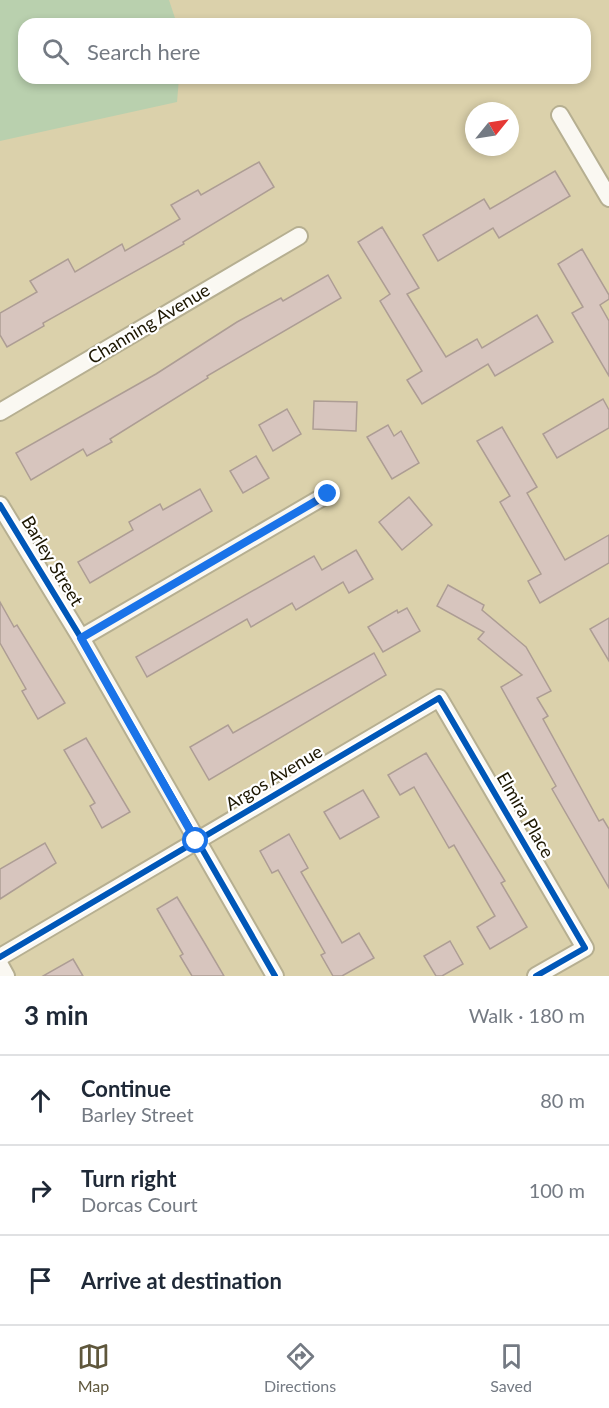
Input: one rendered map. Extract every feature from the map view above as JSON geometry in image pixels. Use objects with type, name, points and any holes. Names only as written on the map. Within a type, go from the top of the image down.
[{"type":"street","points":[[560,115],[609,198]]},
{"type":"street","name":"Channing Avenue","points":[[0,412],[298,236]]},
{"type":"street","points":[[81,638],[328,494]]},
{"type":"street","name":"Barley Street","points":[[0,505],[81,638],[275,976]]},
{"type":"street","name":"Argos Avenue","points":[[0,957],[439,698]]},
{"type":"street","name":"Elmira Place","points":[[439,698],[585,948],[536,976]]},
{"type":"street","points":[[0,965],[6,976]]},
{"type":"green space","points":[[0,0],[169,0],[175,18],[18,18],[18,84],[178,84],[177,102],[0,141]]},
{"type":"building","points":[[259,162],[274,187],[183,242],[184,244],[43,323],[44,326],[7,347],[0,335],[0,313],[37,292],[30,281],[68,259],[75,272],[122,244],[125,251],[180,219],[171,205],[198,190],[201,195]]},
{"type":"building","points":[[555,171],[570,196],[499,238],[493,228],[438,261],[423,235],[484,199],[490,209]]},
{"type":"building","points":[[382,227],[419,288],[407,294],[446,357],[477,339],[482,348],[537,315],[553,342],[495,376],[488,364],[422,404],[407,380],[422,371],[380,301],[390,294],[358,242]]},
{"type":"building","points":[[582,249],[609,295],[609,299],[600,305],[609,321],[609,376],[572,313],[583,307],[558,264]]},
{"type":"building","points":[[328,275],[341,298],[207,376],[208,378],[110,439],[112,442],[87,456],[83,449],[31,480],[16,453],[156,374],[237,322],[281,298],[283,301]]},
{"type":"building","points":[[603,399],[609,410],[609,428],[557,458],[543,434]]},
{"type":"building","points":[[314,401],[357,402],[356,431],[313,429]]},
{"type":"building","points":[[287,409],[301,434],[273,451],[259,425]]},
{"type":"building","points":[[388,425],[394,436],[401,431],[419,463],[392,479],[367,437]]},
{"type":"building","points":[[502,427],[537,487],[527,493],[565,560],[609,535],[609,563],[540,603],[528,581],[541,574],[500,502],[510,496],[477,441]]},
{"type":"building","points":[[256,456],[269,478],[243,493],[230,471]]},
{"type":"building","points":[[200,489],[212,511],[90,583],[78,562],[133,530],[129,522],[160,504],[163,510]]},
{"type":"building","points":[[409,497],[432,525],[402,550],[379,522]]},
{"type":"building","points":[[356,550],[373,579],[349,593],[343,582],[296,610],[292,603],[251,627],[247,619],[147,677],[136,657],[314,556],[322,570]]},
{"type":"building","points":[[448,585],[484,605],[482,610],[526,647],[551,691],[537,698],[548,716],[543,719],[599,821],[603,819],[609,829],[609,888],[552,789],[556,786],[501,687],[522,675],[478,639],[484,632],[437,606]]},
{"type":"building","points":[[0,602],[14,627],[17,625],[65,703],[38,719],[22,691],[26,689],[0,643]]},
{"type":"building","points":[[407,608],[420,631],[383,652],[368,627],[397,610],[398,613]]},
{"type":"building","points":[[609,618],[609,661],[590,629]]},
{"type":"building","points":[[374,653],[386,675],[209,780],[190,747],[228,725],[233,733]]},
{"type":"building","points":[[86,738],[130,812],[102,828],[90,806],[95,803],[64,750]]},
{"type":"building","points":[[426,753],[505,881],[501,883],[527,927],[490,949],[477,927],[495,916],[454,845],[449,848],[414,787],[400,795],[388,775]]},
{"type":"building","points":[[363,790],[379,817],[340,839],[324,812]]},
{"type":"building","points":[[289,834],[308,868],[301,872],[342,943],[359,933],[374,958],[342,976],[333,976],[321,955],[325,953],[278,870],[272,873],[260,851]]},
{"type":"building","points":[[45,843],[56,863],[0,899],[0,869]]},
{"type":"building","points":[[177,897],[224,976],[192,976],[180,956],[183,954],[157,909]]},
{"type":"building","points":[[450,941],[463,964],[442,976],[436,976],[424,956]]},
{"type":"building","points":[[73,959],[83,976],[43,976]]},
{"type":"cycle path","points":[[0,505],[81,638],[275,976]]},
{"type":"cycle path","points":[[0,957],[439,698],[585,948],[536,976]]},
{"type":"route","points":[[196,841],[81,638],[328,494]]}]
